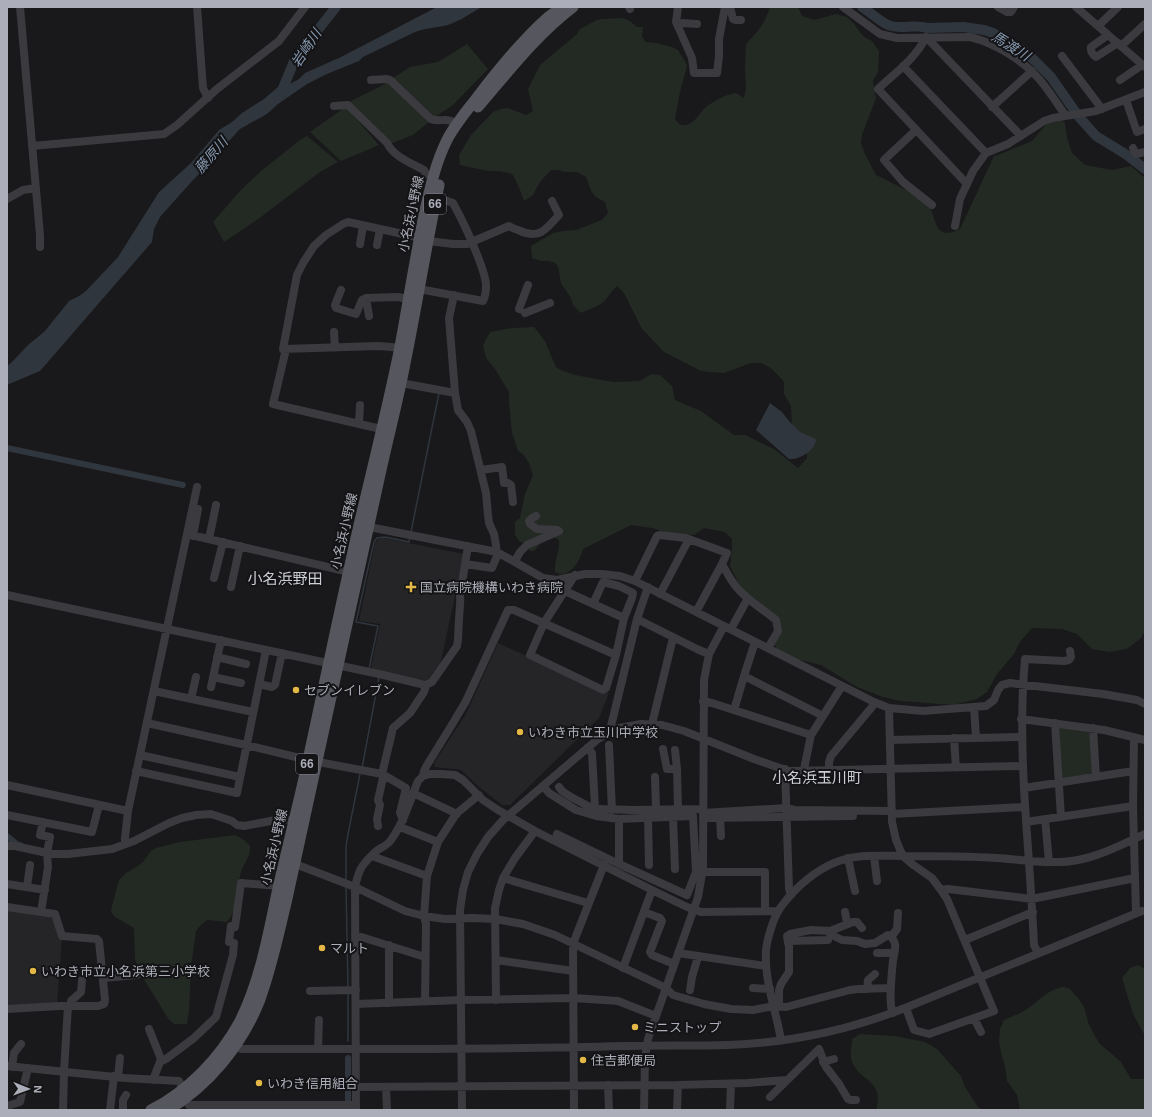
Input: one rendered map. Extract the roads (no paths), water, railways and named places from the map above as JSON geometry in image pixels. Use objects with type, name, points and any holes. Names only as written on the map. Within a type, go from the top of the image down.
[{"type":"main road","name":"小名浜小野線","points":[[151,1110],[183,1089],[247,1028],[259,1002],[269,972],[290,862],[364,526],[371,477],[381,429],[419,289],[433,176],[448,139],[457,124],[513,53],[547,18],[562,7]]},
{"type":"main road","name":"小名浜小野線","points":[[333,664],[349,572],[379,478],[401,383],[408,299],[445,162],[458,132],[465,122],[534,42],[553,23],[573,7]]},
{"type":"main road","name":"小名浜小野線","points":[[168,1110],[189,1096],[204,1082],[230,1045],[256,982],[279,886],[290,862],[294,820],[312,761]]},
{"type":"street","points":[[20,7],[41,238],[40,247]]},
{"type":"street","points":[[197,7],[203,88],[208,98]]},
{"type":"street","points":[[32,146],[164,134],[279,41],[305,7]]},
{"type":"street","points":[[678,7],[676,22],[692,58],[694,73],[717,73],[719,39],[725,7]]},
{"type":"street","points":[[730,7],[733,19],[741,20]]},
{"type":"street","points":[[843,7],[880,34],[897,38],[970,38],[996,46],[1032,71],[1065,115]]},
{"type":"street","points":[[998,7],[1007,12],[1011,12],[1014,7]]},
{"type":"street","points":[[1076,7],[1144,66],[1120,80]]},
{"type":"street","points":[[1098,26],[1118,7]]},
{"type":"street","points":[[678,25],[682,23],[697,24]]},
{"type":"street","points":[[1108,35],[1091,47],[1091,51],[1096,57],[1119,45],[1145,24]]},
{"type":"street","points":[[926,37],[922,46],[878,89],[967,184]]},
{"type":"street","points":[[926,37],[1021,136]]},
{"type":"street","points":[[1062,56],[1102,109]]},
{"type":"street","points":[[903,66],[986,153]]},
{"type":"street","points":[[992,107],[1032,71]]},
{"type":"street","points":[[371,80],[390,80],[431,119],[436,121],[449,120],[457,124]]},
{"type":"street","points":[[955,226],[960,200],[973,171],[986,153],[1008,144],[1044,121],[1065,115],[1096,111],[1145,92]]},
{"type":"street","points":[[1126,100],[1137,132],[1145,129]]},
{"type":"street","points":[[334,106],[348,105],[387,143],[389,148],[395,154],[424,170],[426,174],[433,176]]},
{"type":"street","points":[[916,130],[884,160],[903,182],[932,204]]},
{"type":"street","points":[[1133,148],[1136,154],[1145,152]]},
{"type":"street","points":[[7,199],[23,190],[36,188]]},
{"type":"street","points":[[419,289],[483,301],[484,297],[486,286],[484,274],[472,242],[453,202],[436,197]]},
{"type":"street","points":[[381,429],[273,404],[285,372],[286,349],[283,349],[298,275],[309,252],[326,235],[348,222],[424,240],[453,244],[466,244],[509,226],[518,231],[532,235],[544,232],[559,215],[552,201]]},
{"type":"street","points":[[360,244],[363,226]]},
{"type":"street","points":[[377,245],[380,229]]},
{"type":"street","points":[[528,285],[522,311],[550,303]]},
{"type":"street","points":[[341,290],[335,305],[336,308],[356,314],[362,300],[366,298],[398,297],[408,299]]},
{"type":"street","points":[[454,295],[449,318],[455,393],[458,410],[467,422],[471,431],[486,493],[489,523],[494,534],[497,552],[497,556],[491,569],[465,564]]},
{"type":"street","points":[[366,298],[369,316]]},
{"type":"street","points":[[334,332],[335,348]]},
{"type":"street","points":[[286,349],[378,346],[404,348]]},
{"type":"street","points":[[401,383],[455,393]]},
{"type":"street","points":[[359,423],[360,405]]},
{"type":"street","points":[[481,470],[502,467],[504,483],[508,483],[510,485],[513,502]]},
{"type":"street","points":[[125,843],[128,811],[136,771],[200,488]]},
{"type":"street","points":[[209,539],[216,505]]},
{"type":"street","points":[[515,561],[520,552],[527,545],[559,531],[537,529],[530,524],[529,521],[536,516]]},
{"type":"street","points":[[364,526],[497,552],[543,578],[557,580],[575,575],[602,574],[620,576],[635,581],[842,686],[889,708],[923,711],[986,706],[994,700],[1002,685],[1010,683],[1103,694],[1137,700],[1145,704]]},
{"type":"street","points":[[190,535],[349,572]]},
{"type":"street","points":[[635,581],[657,536],[659,535],[686,538],[727,553],[696,612]]},
{"type":"street","points":[[660,594],[689,539]]},
{"type":"street","points":[[214,578],[223,542]]},
{"type":"street","points":[[231,587],[240,546]]},
{"type":"street","points":[[7,595],[426,685],[432,682],[459,641],[460,595],[468,546]]},
{"type":"street","points":[[722,564],[732,580],[748,598],[776,620],[778,631],[768,648]]},
{"type":"street","points":[[575,575],[544,623],[530,655],[603,690],[606,688],[616,655],[624,618],[632,598],[632,593],[619,586],[603,582],[593,604]]},
{"type":"street","points":[[612,732],[610,726],[637,619],[648,587]]},
{"type":"street","points":[[565,591],[624,618]]},
{"type":"street","points":[[644,1110],[645,1058],[647,1045],[698,897],[703,813],[703,701],[704,680],[709,654],[748,598]]},
{"type":"street","points":[[423,776],[427,765],[466,701],[508,610],[514,610],[616,655]]},
{"type":"street","points":[[637,619],[709,654]]},
{"type":"street","points":[[653,724],[672,642],[676,639]]},
{"type":"street","points":[[211,687],[221,640]]},
{"type":"street","points":[[734,710],[755,642]]},
{"type":"street","points":[[136,771],[237,793],[266,650]]},
{"type":"street","points":[[1038,953],[1034,945],[1022,766],[1021,719],[1025,659],[1064,661],[1069,660],[1071,657],[1070,651]]},
{"type":"street","points":[[259,684],[272,687],[275,685],[282,653]]},
{"type":"street","points":[[217,657],[246,664]]},
{"type":"street","points":[[744,676],[823,716]]},
{"type":"street","points":[[191,699],[196,677]]},
{"type":"street","points":[[213,677],[241,683]]},
{"type":"street","points":[[378,826],[380,805],[378,800],[383,778],[382,774],[393,728],[410,713],[424,692],[426,685]]},
{"type":"street","points":[[804,770],[811,735],[842,686]]},
{"type":"street","points":[[154,691],[253,712]]},
{"type":"street","points":[[703,701],[811,735]]},
{"type":"street","points":[[829,770],[831,756],[872,707],[874,702]]},
{"type":"street","points":[[974,707],[976,738]]},
{"type":"street","points":[[889,708],[892,822],[896,840],[904,856],[912,864],[932,878],[942,890],[965,940],[994,1011],[929,1034],[914,1030],[906,1008]]},
{"type":"street","points":[[1021,719],[1093,728],[1145,740]]},
{"type":"street","points":[[147,722],[312,761],[382,774],[406,788],[400,813],[401,823]]},
{"type":"street","points":[[1055,723],[1061,817]]},
{"type":"street","points":[[462,1110],[460,919],[463,890],[468,872],[488,837],[503,820],[598,740],[619,728],[641,724],[653,724],[684,731],[765,763],[790,771],[1022,766]]},
{"type":"street","points":[[1093,728],[1096,777]]},
{"type":"street","points":[[890,740],[1021,737]]},
{"type":"street","points":[[954,738],[956,768]]},
{"type":"street","points":[[230,1045],[241,1049],[462,1049],[574,1048],[647,1045],[729,1045],[781,1040],[842,1029],[892,1013],[1139,912],[1135,878],[1133,806],[1134,738]]},
{"type":"street","points":[[609,745],[612,810]]},
{"type":"street","points":[[587,748],[592,753],[595,808]]},
{"type":"street","points":[[663,749],[667,769],[677,769]]},
{"type":"street","points":[[675,750],[678,809]]},
{"type":"street","points":[[140,755],[240,777]]},
{"type":"street","points":[[785,769],[789,889],[791,895]]},
{"type":"street","points":[[1024,788],[1133,771]]},
{"type":"street","points":[[189,1105],[316,1108],[343,1105],[355,1107],[355,887],[358,873],[364,862],[372,856],[374,852],[390,842],[401,823],[418,780],[423,776],[430,774],[455,775],[463,780],[488,803],[535,831],[693,910],[701,912],[778,911]]},
{"type":"street","points":[[655,777],[656,809]]},
{"type":"street","points":[[7,785],[128,811]]},
{"type":"street","points":[[543,786],[549,793],[576,810],[596,816],[619,819],[693,816],[699,872],[688,895],[557,834]]},
{"type":"street","points":[[559,787],[570,797],[595,808],[612,810],[678,809],[703,813],[720,818],[786,817],[1025,807]]},
{"type":"street","points":[[413,793],[457,814]]},
{"type":"street","points":[[425,1002],[426,924],[424,916],[427,876],[438,842],[457,814],[479,795]]},
{"type":"street","points":[[7,815],[92,832],[99,805]]},
{"type":"street","points":[[1026,822],[1133,806]]},
{"type":"street","points":[[703,813],[786,808],[795,810],[892,813]]},
{"type":"street","points":[[7,846],[15,846],[47,854],[68,854],[112,849],[134,841],[169,822],[196,815],[211,814],[237,825],[244,826],[281,819],[294,820]]},
{"type":"street","points":[[673,817],[675,869]]},
{"type":"street","points":[[648,818],[649,865]]},
{"type":"street","points":[[720,818],[721,836]]},
{"type":"street","points":[[619,819],[619,864]]},
{"type":"street","points":[[1045,820],[1049,862]]},
{"type":"street","points":[[41,912],[48,867],[47,854],[50,837],[40,835],[43,822]]},
{"type":"street","points":[[401,823],[438,842]]},
{"type":"street","points":[[496,1000],[495,908],[499,890],[503,878],[515,858],[535,831]]},
{"type":"street","points":[[777,1006],[770,989],[766,966],[766,950],[769,936],[778,911],[797,888],[825,867],[848,858],[859,856],[967,856],[1049,862],[1077,861],[1098,854],[1145,834]]},
{"type":"street","points":[[372,856],[427,876]]},
{"type":"street","points":[[874,856],[877,881]]},
{"type":"street","points":[[848,858],[855,891]]},
{"type":"street","points":[[290,862],[355,887],[404,911],[445,919],[495,919],[524,924],[555,935],[666,988],[673,995],[704,1004],[730,1009],[753,1010],[777,1006],[786,1007],[850,990],[891,988]]},
{"type":"street","points":[[27,887],[30,865]]},
{"type":"street","points":[[574,1110],[573,944],[604,865]]},
{"type":"street","points":[[699,872],[765,872],[765,911]]},
{"type":"street","points":[[503,878],[588,903]]},
{"type":"street","points":[[942,890],[948,889],[1032,899],[1135,878]]},
{"type":"street","points":[[160,1062],[194,1038],[216,1017],[233,955],[234,943],[229,942],[231,926],[235,927],[241,883],[279,886]]},
{"type":"street","points":[[7,884],[45,890]]},
{"type":"street","points":[[624,968],[652,890]]},
{"type":"street","points":[[7,907],[55,914],[62,936],[97,939],[99,941],[104,978],[105,1000],[104,1004],[98,1006],[60,1006],[7,1009]]},
{"type":"street","points":[[644,912],[660,918],[662,921],[650,952],[652,955],[674,964]]},
{"type":"street","points":[[845,912],[847,923]]},
{"type":"street","points":[[965,940],[1032,912]]},
{"type":"street","points":[[891,937],[898,928],[898,913]]},
{"type":"street","points":[[781,1040],[777,1006],[781,984],[789,972],[790,957],[787,936],[790,934],[811,930],[827,931],[855,921],[862,928]]},
{"type":"street","points":[[898,928],[906,926]]},
{"type":"street","points":[[827,931],[842,940],[854,940],[865,944],[875,943],[888,935],[891,937]]},
{"type":"street","points":[[355,935],[425,957]]},
{"type":"street","points":[[891,937],[895,946],[891,988],[892,1013]]},
{"type":"street","points":[[788,943],[790,940],[828,940]]},
{"type":"street","points":[[389,945],[389,1002]]},
{"type":"street","points":[[678,953],[766,966]]},
{"type":"street","points":[[877,953],[894,953]]},
{"type":"street","points":[[690,990],[698,957]]},
{"type":"street","points":[[496,960],[573,971]]},
{"type":"street","points":[[867,989],[868,980],[875,974]]},
{"type":"street","points":[[104,978],[137,975]]},
{"type":"street","points":[[63,1110],[64,1071],[70,1006],[71,1001],[81,992],[82,980]]},
{"type":"street","points":[[754,988],[770,989]]},
{"type":"street","points":[[310,991],[356,990]]},
{"type":"street","points":[[356,1004],[574,998],[618,1001],[656,1016]]},
{"type":"street","points":[[974,1018],[981,1032]]},
{"type":"street","points":[[318,1049],[319,1020]]},
{"type":"street","points":[[149,1029],[160,1059],[153,1080]]},
{"type":"street","points":[[814,1034],[817,1050],[819,1049],[826,1067],[848,1099],[856,1100]]},
{"type":"street","points":[[21,1044],[14,1053],[10,1066],[116,1077],[179,1081],[183,1089]]},
{"type":"street","points":[[770,1096],[817,1050]]},
{"type":"street","points":[[110,1110],[120,1058]]},
{"type":"street","points":[[823,1062],[834,1059]]},
{"type":"street","points":[[7,1106],[20,1102],[28,1068]]},
{"type":"street","points":[[356,1088],[678,1085],[731,1084],[787,1080]]},
{"type":"street","points":[[730,1110],[731,1084]]},
{"type":"street","points":[[608,1085],[609,1110]]},
{"type":"street","points":[[677,1110],[678,1085]]},
{"type":"street","points":[[386,1088],[387,1110]]},
{"type":"street","points":[[122,1110],[123,1100],[126,1095]]},
{"type":"water","name":"藤原川","points":[[437,7],[482,7],[448,25],[413,33],[363,57],[359,61],[307,84],[278,104],[267,114],[240,129],[160,217],[154,229],[152,242],[40,371],[7,385],[7,366],[28,345],[45,331],[69,301],[86,291],[118,257],[159,192],[191,163],[219,130],[264,99],[279,86],[288,85],[299,79],[305,73],[341,57]]},
{"type":"water","points":[[770,403],[782,412],[800,432],[816,440],[810,451],[797,458],[789,459],[756,430]]},
{"type":"waterway","name":"岩崎川","points":[[281,93],[295,59],[336,7]]},
{"type":"waterway","name":"馬渡川","points":[[862,7],[888,25],[927,28],[963,27],[984,30],[993,33],[1011,45],[1023,50],[1051,77],[1079,117],[1096,136],[1127,155],[1145,169]]},
{"type":"waterway","points":[[411,532],[439,393]]},
{"type":"waterway","points":[[7,448],[183,485]]},
{"type":"waterway","points":[[369,669],[378,626],[356,622],[374,542],[377,538],[385,537],[409,542],[410,537]]},
{"type":"waterway","points":[[362,768],[379,677]]},
{"type":"waterway","points":[[346,880],[346,846],[360,774]]},
{"type":"waterway","points":[[7,836],[20,845]]},
{"type":"waterway","points":[[346,886],[348,986]]},
{"type":"waterway","points":[[348,992],[348,1041]]},
{"type":"waterway","points":[[348,1058],[348,1110]]},
{"type":"place","name":"国立病院機構いわき病院","points":[[411,587]]},
{"type":"place","name":"セブンイレブン","points":[[296,690]]},
{"type":"place","name":"いわき市立玉川中学校","points":[[520,732]]},
{"type":"place","name":"マルト","points":[[322,948]]},
{"type":"place","name":"いわき市立小名浜第三小学校","points":[[33,971]]},
{"type":"place","name":"ミニストップ","points":[[635,1027]]},
{"type":"place","name":"住吉郵便局","points":[[583,1060]]},
{"type":"place","name":"いわき信用組合","points":[[259,1083]]},
{"type":"district","name":"小名浜野田","points":[[285,578]]},
{"type":"district","name":"小名浜玉川町","points":[[817,777]]}]
